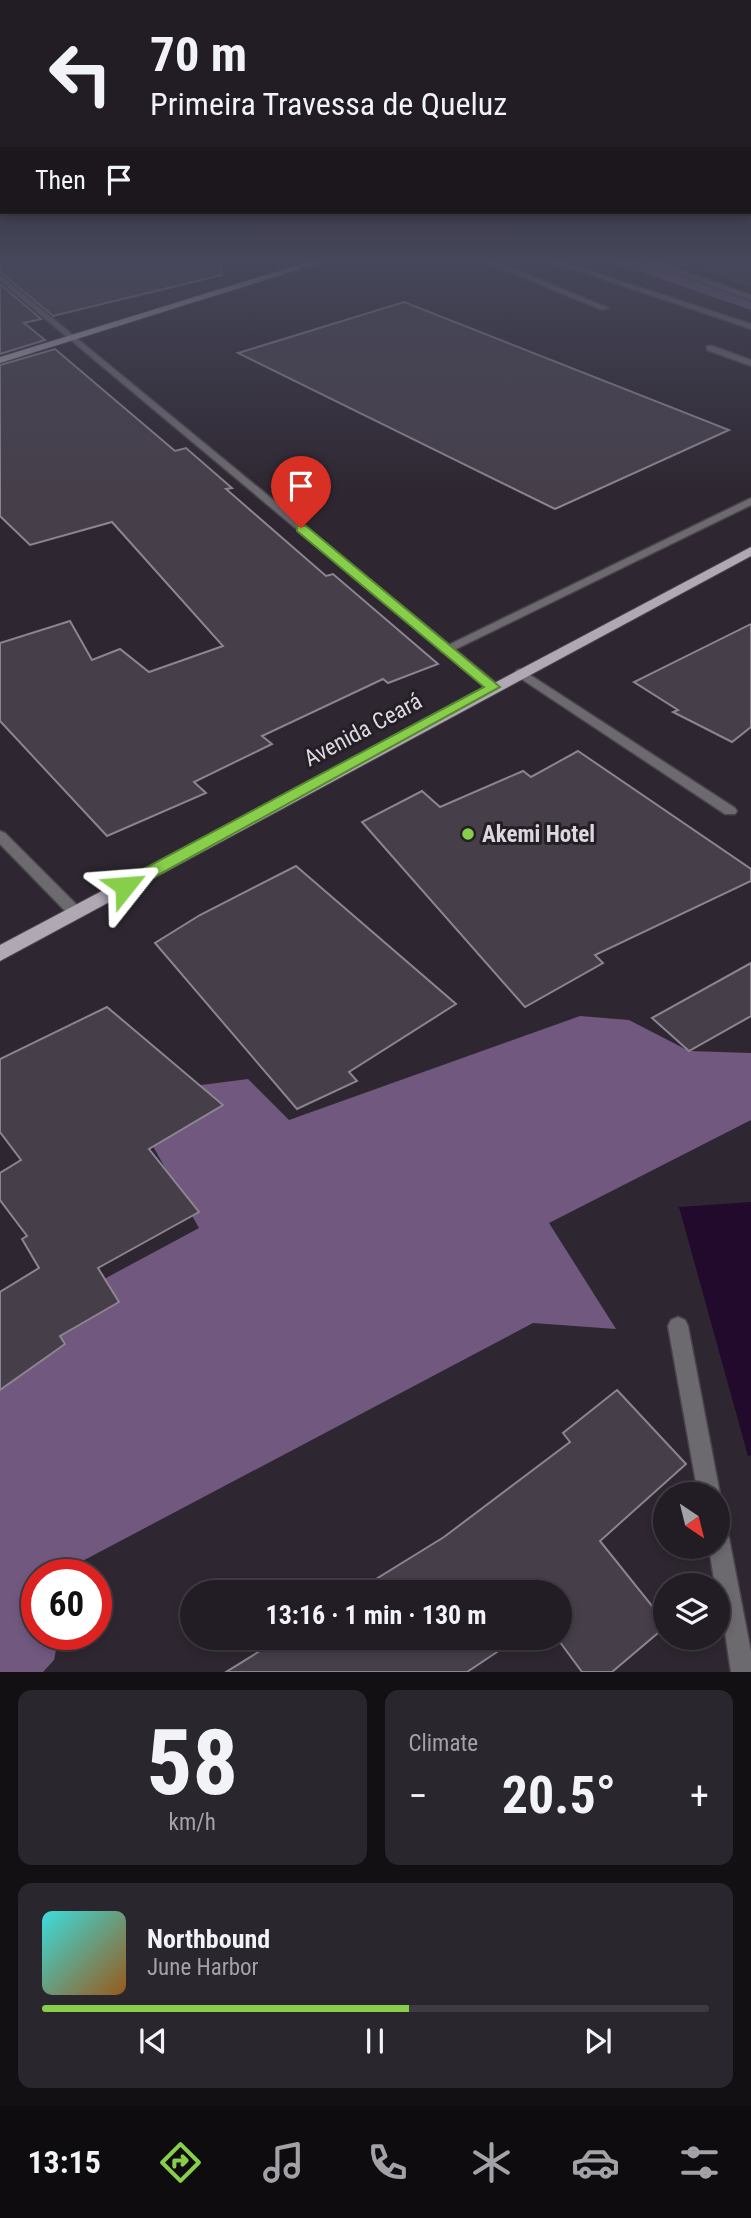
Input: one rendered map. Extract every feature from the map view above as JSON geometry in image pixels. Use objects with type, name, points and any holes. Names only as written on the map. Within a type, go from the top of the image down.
[{"type":"main road","points":[[0,360],[79,337]]},
{"type":"main road","name":"Avenida Ceará","points":[[0,954],[493,687],[751,551]]},
{"type":"street","points":[[71,337],[493,687]]},
{"type":"street","points":[[710,348],[751,363]]},
{"type":"street","points":[[446,649],[751,501]]},
{"type":"street","points":[[521,673],[730,811]]},
{"type":"street","points":[[0,836],[76,913]]},
{"type":"street","points":[[678,1326],[707,1482]]},
{"type":"street","points":[[722,1559],[743,1672]]},
{"type":"shaded area","points":[[580,1016],[629,1020],[689,1051],[751,1053],[751,1120],[549,1223],[616,1329],[533,1323],[86,1559],[21,1559],[21,1650],[56,1650],[54,1660],[43,1672],[0,1672],[0,1335],[199,1228],[124,1095],[248,1079],[289,1120]]},
{"type":"shaded area","points":[[751,1202],[751,1455],[748,1456],[679,1207]]},
{"type":"building","points":[[0,337],[41,337],[45,340],[0,354]]},
{"type":"building","points":[[290,337],[493,337],[729,430],[555,509],[238,353]]},
{"type":"building","points":[[55,349],[175,451],[186,448],[232,488],[226,489],[326,576],[333,574],[438,664],[388,683],[383,679],[262,736],[272,744],[194,782],[206,793],[107,836],[0,721],[0,643],[70,621],[92,660],[120,649],[149,672],[223,646],[112,522],[30,545],[0,516],[0,365]]},
{"type":"building","points":[[751,624],[751,727],[732,742],[673,712],[678,710],[634,682]]},
{"type":"building","points":[[578,751],[751,869],[751,881],[595,955],[603,963],[525,1007],[362,822],[422,791],[440,807],[523,771],[531,777]]},
{"type":"building","points":[[296,866],[456,1004],[349,1072],[357,1081],[297,1109],[155,943],[200,915]]},
{"type":"building","points":[[751,963],[751,1016],[689,1051],[652,1018]]},
{"type":"building","points":[[107,1007],[223,1105],[149,1149],[199,1212],[98,1268],[119,1302],[60,1336],[65,1344],[0,1390],[0,1292],[39,1268],[22,1239],[27,1236],[0,1200],[0,1173],[21,1160],[0,1132],[0,1059]]},
{"type":"building","points":[[617,1390],[686,1464],[666,1482],[653,1482],[653,1494],[600,1541],[653,1607],[653,1637],[612,1672],[582,1672],[566,1650],[572,1650],[572,1580],[374,1580],[444,1537],[570,1442],[563,1433]]},
{"type":"building","points":[[262,1650],[500,1650],[467,1672],[226,1672]]},
{"type":"place","name":"Akemi Hotel","points":[[468,834]]},
{"type":"route","points":[[125,886],[493,687],[301,528]]}]
